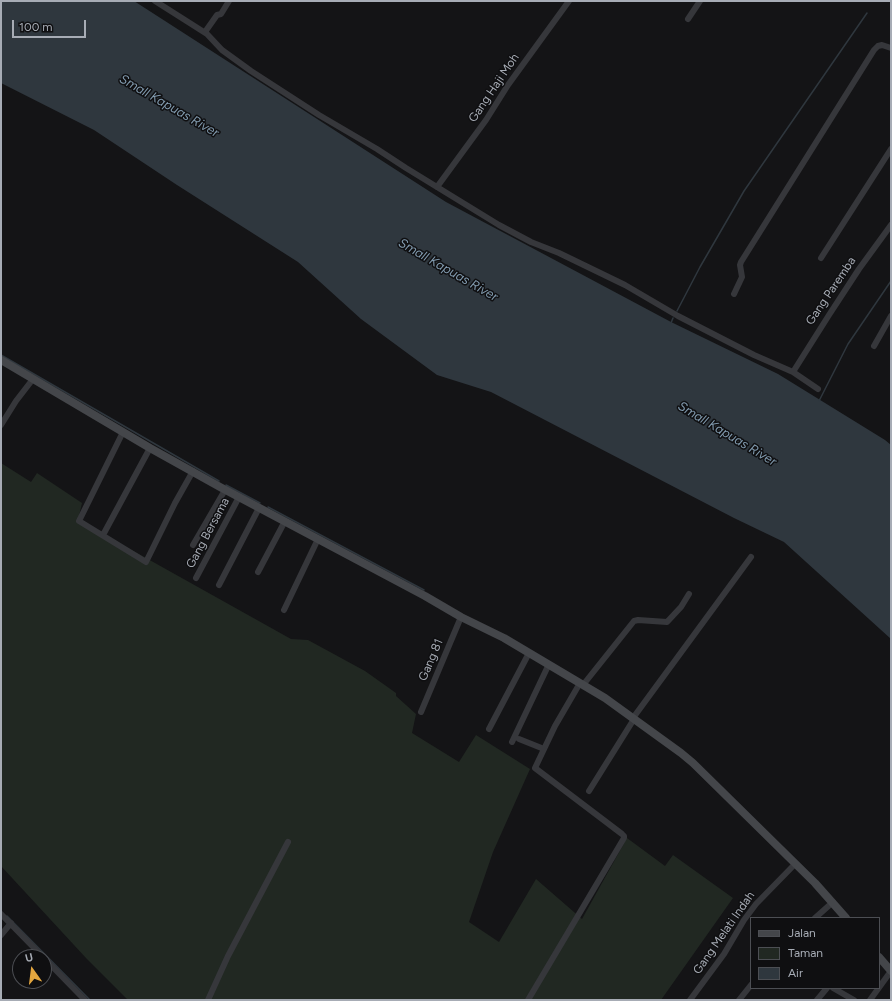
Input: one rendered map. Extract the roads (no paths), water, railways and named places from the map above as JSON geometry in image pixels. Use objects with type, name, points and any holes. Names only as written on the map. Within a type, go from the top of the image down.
[{"type":"main road","points":[[1,360],[224,490],[285,521],[461,617],[504,638],[605,698],[693,763],[833,902],[845,917]]},
{"type":"main road","points":[[880,957],[891,971]]},
{"type":"street","points":[[155,1],[205,32],[222,50],[251,71],[319,115],[377,149],[474,210],[514,233],[625,285],[678,316],[754,355],[793,372],[818,388]]},
{"type":"street","name":"Gang Haji Moh","points":[[437,187],[569,1]]},
{"type":"street","points":[[688,19],[700,1]]},
{"type":"street","points":[[205,32],[217,15],[221,14],[227,3]]},
{"type":"street","points":[[734,294],[742,277],[741,262],[869,57],[878,46],[882,45],[891,48]]},
{"type":"street","points":[[821,258],[891,149]]},
{"type":"street","name":"Gang Paremba","points":[[793,372],[829,314],[891,225]]},
{"type":"street","points":[[874,346],[891,316]]},
{"type":"street","points":[[1,425],[16,401],[33,379]]},
{"type":"street","points":[[124,432],[79,521],[146,562],[175,503],[193,471]]},
{"type":"street","points":[[103,535],[150,448]]},
{"type":"street","points":[[193,544],[224,490]]},
{"type":"street","name":"Gang Bersama","points":[[196,578],[239,497]]},
{"type":"street","points":[[219,585],[259,508]]},
{"type":"street","points":[[258,572],[285,521]]},
{"type":"street","points":[[284,610],[318,539]]},
{"type":"street","points":[[589,791],[633,718],[751,556]]},
{"type":"street","points":[[528,1000],[624,838],[622,834],[535,768],[544,749],[581,684],[634,621],[667,622],[678,612],[689,594]]},
{"type":"street","name":"Gang 81","points":[[421,712],[461,617]]},
{"type":"street","points":[[489,729],[529,653]]},
{"type":"street","points":[[512,742],[549,664]]},
{"type":"street","points":[[519,739],[544,749]]},
{"type":"street","points":[[208,1000],[228,956],[288,842]]},
{"type":"street","name":"Gang Melati Indah","points":[[690,1000],[724,954],[744,920],[753,908],[795,864]]},
{"type":"street","points":[[816,917],[833,902]]},
{"type":"street","points":[[1,914],[83,1000]]},
{"type":"street","points":[[1,935],[11,923]]},
{"type":"street","points":[[880,986],[891,971]]},
{"type":"street","points":[[739,1000],[750,986]]},
{"type":"street","points":[[817,1000],[826,989]]},
{"type":"street","points":[[835,989],[854,1000]]},
{"type":"street","points":[[870,1000],[878,989]]},
{"type":"water","name":"Small Kapuas River","points":[[1,1],[134,1],[446,202],[671,322],[778,374],[885,440],[891,445],[891,639],[784,542],[734,518],[491,392],[437,375],[361,319],[298,262],[94,130],[1,83]]},
{"type":"waterway","points":[[677,311],[700,267],[744,191],[867,13]]},
{"type":"waterway","points":[[819,401],[848,344],[891,281]]},
{"type":"waterway","points":[[671,323],[673,318]]},
{"type":"waterway","points":[[1,355],[219,481]]},
{"type":"waterway","points":[[226,485],[260,503]]},
{"type":"waterway","points":[[268,507],[424,590]]},
{"type":"waterway","points":[[7,916],[90,1000]]}]
